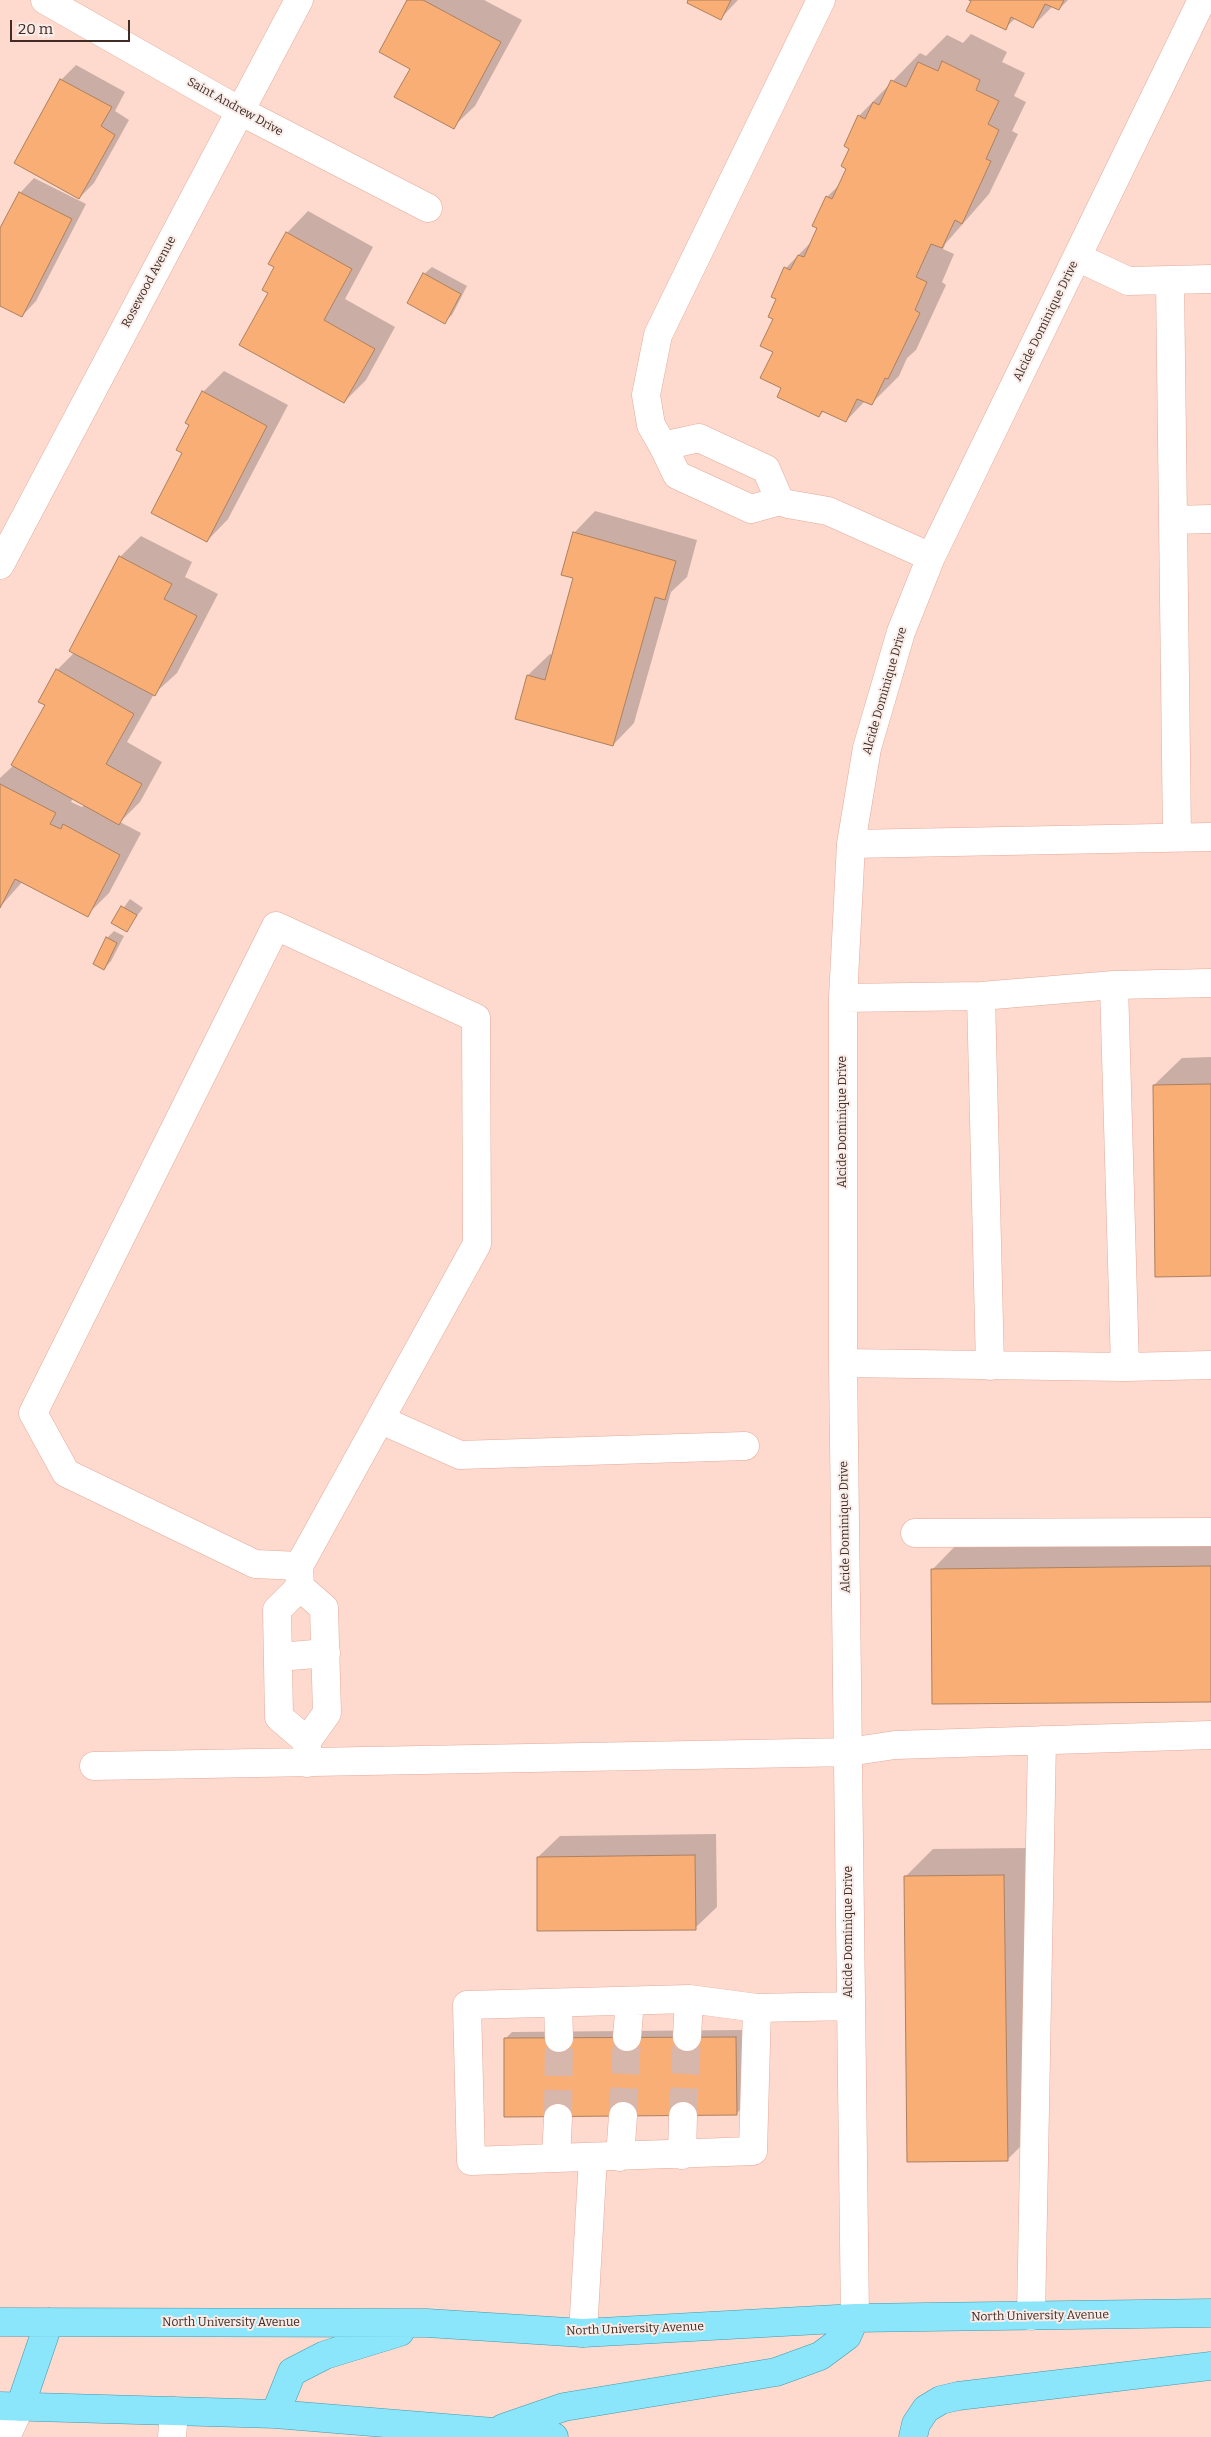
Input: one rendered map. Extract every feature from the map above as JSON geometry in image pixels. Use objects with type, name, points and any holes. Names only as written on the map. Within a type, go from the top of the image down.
[{"type":"main road","name":"North University Avenue","points":[[0,2322],[427,2323],[583,2333],[855,2318],[1211,2313]]},
{"type":"main road","points":[[495,2431],[564,2407],[776,2372],[820,2356],[847,2336],[855,2318]]},
{"type":"main road","points":[[49,2322],[10,2406],[173,2424],[275,2414],[554,2437]]},
{"type":"main road","points":[[275,2414],[292,2372],[325,2355],[427,2323]]},
{"type":"main road","points":[[913,2437],[916,2424],[926,2409],[941,2400],[958,2396],[1211,2366]]},
{"type":"street","name":"Saint Andrew Drive","points":[[44,0],[240,111],[428,208]]},
{"type":"street","name":"Rosewood Avenue","points":[[0,565],[299,0]]},
{"type":"street","points":[[820,0],[658,335],[646,394],[651,426],[677,475],[694,483],[751,509],[780,501],[828,511],[931,557]]},
{"type":"street","name":"Alcide Dominique Drive","points":[[855,2318],[849,2006],[843,1363],[843,998],[851,844],[867,748],[901,632],[931,557],[1202,0]]},
{"type":"street","points":[[1078,257],[1128,281],[1211,279]]},
{"type":"street","points":[[1170,281],[1177,837]]},
{"type":"street","points":[[663,446],[699,438],[766,469],[780,501]]},
{"type":"street","points":[[1173,520],[1211,519]]},
{"type":"street","points":[[851,844],[1211,837]]},
{"type":"street","points":[[307,1752],[279,1716],[277,1610],[300,1577],[380,1420],[477,1244],[476,1018],[276,926],[33,1413],[66,1473],[255,1564],[300,1577],[324,1608],[326,1653],[327,1713],[307,1752]]},
{"type":"street","points":[[843,998],[982,996],[1114,985],[1211,983]]},
{"type":"street","points":[[1114,985],[1125,1367]]},
{"type":"street","points":[[982,996],[990,1366]]},
{"type":"street","points":[[843,1363],[1125,1367],[1211,1365]]},
{"type":"street","points":[[380,1420],[460,1455],[745,1446]]},
{"type":"street","points":[[915,1533],[1211,1532]]},
{"type":"street","points":[[279,1657],[326,1653]]},
{"type":"street","points":[[94,1766],[307,1752],[848,1752],[895,1745],[1211,1735]]},
{"type":"street","points":[[1031,2316],[1042,1740]]},
{"type":"street","points":[[757,2008],[753,2151],[471,2161],[467,2005],[689,1999],[757,2008],[849,2006]]},
{"type":"street","points":[[687,2037],[689,1999]]},
{"type":"street","points":[[628,2038],[630,2001]]},
{"type":"street","points":[[558,2003],[559,2038]]},
{"type":"street","points":[[620,2157],[623,2116]]},
{"type":"street","points":[[682,2155],[683,2116]]},
{"type":"street","points":[[556,2158],[558,2118]]},
{"type":"street","points":[[583,2333],[593,2157]]},
{"type":"street","points":[[6,2437],[10,2406]]},
{"type":"building","points":[[407,0],[423,0],[501,42],[454,129],[394,97],[410,69],[379,52]]},
{"type":"building","points":[[688,0],[731,0],[721,20],[687,3]]},
{"type":"building","points":[[969,0],[1064,0],[1059,10],[1045,4],[1033,28],[1011,17],[1006,30],[966,11],[971,1]]},
{"type":"building","points":[[942,61],[980,80],[976,90],[999,101],[988,124],[999,130],[986,159],[991,161],[962,224],[955,220],[942,248],[931,244],[916,277],[927,282],[915,310],[920,313],[888,379],[885,378],[872,405],[857,399],[846,422],[822,411],[819,417],[777,397],[781,388],[760,378],[773,352],[760,346],[773,319],[768,317],[776,299],[771,297],[784,267],[790,270],[798,255],[804,257],[817,228],[812,226],[826,196],[832,199],[846,169],[841,166],[849,149],[844,146],[858,115],[865,119],[873,102],[879,105],[891,80],[906,87],[918,62],[938,71]]},
{"type":"building","points":[[60,79],[112,107],[101,126],[115,135],[79,199],[14,163]]},
{"type":"building","points":[[19,192],[72,219],[22,317],[0,306],[0,228]]},
{"type":"building","points":[[286,232],[352,269],[324,320],[375,349],[344,403],[239,345],[268,293],[262,290],[274,267],[268,264]]},
{"type":"building","points":[[423,273],[461,294],[445,324],[407,303]]},
{"type":"building","points":[[202,391],[267,426],[207,542],[151,513],[182,453],[176,450],[189,425],[185,423]]},
{"type":"building","points":[[573,532],[676,561],[665,600],[655,597],[613,746],[515,719],[527,675],[545,680],[573,578],[561,575]]},
{"type":"building","points":[[119,556],[172,584],[164,599],[197,616],[155,696],[69,651]]},
{"type":"building","points":[[56,669],[134,714],[106,764],[142,784],[119,825],[11,765],[45,705],[38,702]]},
{"type":"building","points":[[0,784],[56,813],[50,824],[61,829],[63,824],[120,855],[88,917],[15,879],[0,908]]},
{"type":"building","points":[[121,906],[137,915],[127,932],[111,923]]},
{"type":"building","points":[[106,937],[117,943],[104,970],[93,964]]},
{"type":"building","points":[[1211,1084],[1211,1276],[1155,1277],[1153,1085]]},
{"type":"building","points":[[1211,1566],[1211,1702],[932,1704],[931,1569]]},
{"type":"building","points":[[695,1855],[696,1930],[537,1931],[537,1857]]},
{"type":"building","points":[[1004,1875],[1008,2161],[907,2162],[904,1876]]},
{"type":"building","points":[[736,2037],[737,2115],[504,2117],[504,2038]]},
{"type":"tunnel","points":[[623,2116],[627,2037]]},
{"type":"tunnel","points":[[683,2116],[687,2037]]},
{"type":"tunnel","points":[[558,2118],[559,2038]]}]
